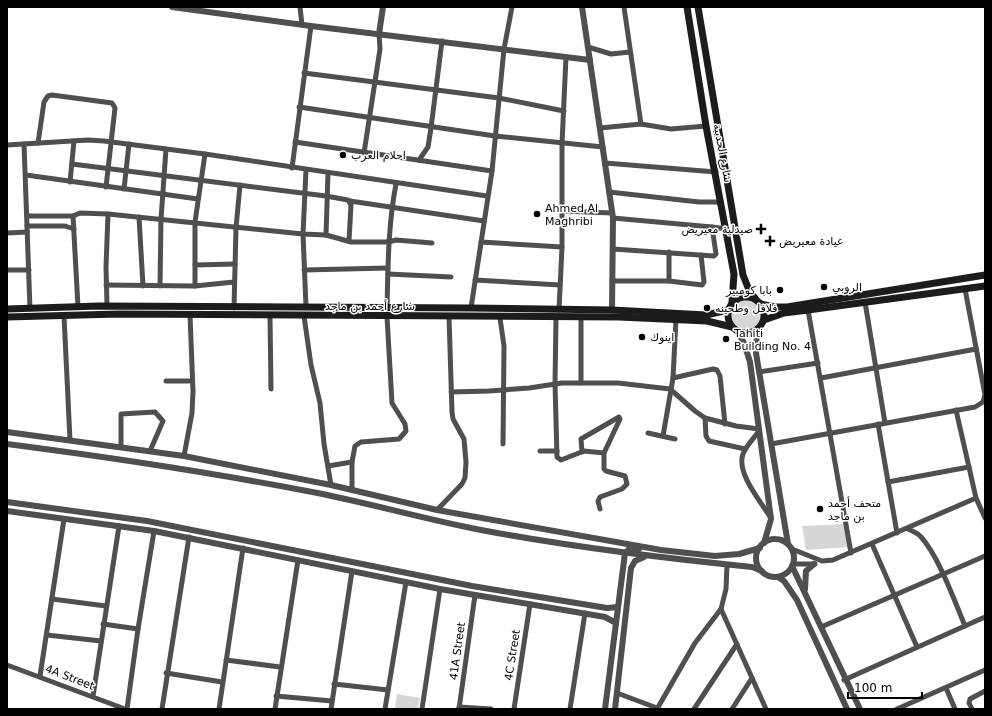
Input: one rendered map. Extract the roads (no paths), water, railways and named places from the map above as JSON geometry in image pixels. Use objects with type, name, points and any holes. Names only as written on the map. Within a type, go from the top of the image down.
[{"type":"main road","name":"شارع الحديبة","points":[[687,7],[706,126],[716,172],[734,274],[732,302]]},
{"type":"main road","name":"شارع الحديبة","points":[[698,7],[743,275],[749,290],[755,298]]},
{"type":"main road","points":[[761,304],[775,307],[787,307],[985,275]]},
{"type":"main road","points":[[764,320],[784,313],[985,286]]},
{"type":"main road","points":[[740,297],[755,298],[761,304],[764,320],[757,330],[744,333],[734,329],[727,316],[732,302],[740,297]]},
{"type":"main road","name":"شارع أحمد بن ماجد","points":[[7,308],[30,309],[107,306],[387,309],[471,308],[612,310],[706,315],[728,310]]},
{"type":"main road","name":"شارع أحمد بن ماجد","points":[[7,317],[190,315],[676,319],[707,321],[734,329]]},
{"type":"street","points":[[176,7],[302,25],[590,60]]},
{"type":"street","points":[[300,7],[302,25]]},
{"type":"street","points":[[364,152],[380,50],[379,34],[382,7]]},
{"type":"street","points":[[471,308],[492,171],[504,49],[512,7]]},
{"type":"street","points":[[582,7],[612,216],[612,310]]},
{"type":"street","points":[[624,7],[641,124]]},
{"type":"street","points":[[292,168],[311,26]]},
{"type":"street","points":[[419,160],[428,147],[432,128],[442,41]]},
{"type":"street","points":[[588,47],[611,54],[630,52]]},
{"type":"street","points":[[559,310],[562,247],[562,144],[566,57]]},
{"type":"street","points":[[304,73],[499,98],[564,111]]},
{"type":"street","points":[[38,143],[44,102],[48,96],[52,95],[112,103],[115,108],[106,187]]},
{"type":"street","points":[[299,107],[432,128],[603,148]]},
{"type":"street","points":[[600,128],[641,124],[671,129],[706,126]]},
{"type":"street","points":[[7,145],[74,141],[112,142],[205,154],[328,174],[487,196]]},
{"type":"street","points":[[70,182],[74,141]]},
{"type":"street","points":[[295,142],[492,171]]},
{"type":"street","points":[[24,144],[30,309]]},
{"type":"street","points":[[124,189],[130,144]]},
{"type":"street","points":[[160,286],[162,195],[166,149]]},
{"type":"street","points":[[195,286],[196,222],[205,154]]},
{"type":"street","points":[[72,164],[326,196],[484,221]]},
{"type":"street","points":[[605,164],[716,172]]},
{"type":"street","points":[[306,170],[303,234],[306,307]]},
{"type":"street","points":[[326,235],[326,196],[328,174]]},
{"type":"street","points":[[26,175],[198,199]]},
{"type":"street","points":[[387,309],[388,242],[391,206],[396,184]]},
{"type":"street","points":[[234,308],[236,228],[240,185]]},
{"type":"street","points":[[609,192],[699,202],[721,202]]},
{"type":"street","points":[[348,241],[350,201]]},
{"type":"street","points":[[562,211],[712,227],[726,230]]},
{"type":"street","points":[[27,216],[73,216],[80,213],[108,214],[196,222],[236,228],[326,235],[348,241],[388,242],[396,240],[432,243]]},
{"type":"street","points":[[107,306],[106,285],[108,214]]},
{"type":"street","points":[[73,216],[78,307]]},
{"type":"street","points":[[139,217],[143,286]]},
{"type":"street","points":[[7,233],[27,229],[66,226],[74,229]]},
{"type":"street","points":[[613,249],[714,256],[716,254],[712,227]]},
{"type":"street","points":[[481,242],[562,247]]},
{"type":"street","points":[[669,252],[670,281]]},
{"type":"street","points":[[612,281],[670,281],[700,285],[703,284],[701,255]]},
{"type":"street","points":[[195,265],[235,264]]},
{"type":"street","points":[[7,270],[29,270]]},
{"type":"street","points":[[304,270],[388,271],[451,277]]},
{"type":"street","points":[[475,280],[560,285]]},
{"type":"street","points":[[106,285],[195,286],[234,282]]},
{"type":"street","points":[[771,444],[975,407],[983,402],[984,398],[965,289]]},
{"type":"street","points":[[865,302],[885,423]]},
{"type":"street","points":[[808,310],[851,553]]},
{"type":"street","points":[[184,456],[192,413],[190,315]]},
{"type":"street","points":[[64,316],[70,440]]},
{"type":"street","points":[[270,316],[271,389]]},
{"type":"street","points":[[304,316],[311,365],[320,403],[331,485]]},
{"type":"street","points":[[352,490],[353,449],[359,443],[399,439],[406,431],[405,424],[392,404],[387,317]]},
{"type":"street","points":[[438,510],[462,484],[465,478],[466,462],[464,439],[453,419],[448,317]]},
{"type":"street","points":[[500,318],[504,346],[503,444]]},
{"type":"street","points":[[556,318],[555,384],[557,457],[561,460],[582,452],[604,453]]},
{"type":"street","points":[[580,383],[581,318]]},
{"type":"street","points":[[663,436],[673,378],[676,319]]},
{"type":"street","points":[[734,329],[744,343],[749,356],[771,519],[757,560],[762,571]]},
{"type":"street","points":[[757,330],[755,347],[793,565],[844,680],[860,709]]},
{"type":"street","points":[[821,378],[976,349]]},
{"type":"street","points":[[759,372],[818,363]]},
{"type":"street","points":[[673,378],[713,369],[717,370],[720,376],[725,424]]},
{"type":"street","points":[[166,381],[192,381]]},
{"type":"street","points":[[451,392],[503,390],[555,384],[580,383],[618,383],[670,389],[695,412],[705,418],[725,424],[759,430]]},
{"type":"street","points":[[956,410],[976,498],[985,518]]},
{"type":"street","points":[[121,447],[121,414],[155,412],[163,421],[150,451]]},
{"type":"street","points":[[582,452],[580,439],[619,417],[620,419],[604,453],[604,470],[625,476],[627,484],[622,489],[600,497],[598,502],[600,509]]},
{"type":"street","points":[[705,418],[706,436],[709,441],[745,449]]},
{"type":"street","points":[[878,424],[897,534]]},
{"type":"street","points":[[759,430],[745,449],[741,463],[743,473],[771,519]]},
{"type":"street","points":[[7,432],[184,456],[331,485],[438,510],[661,550]]},
{"type":"street","points":[[648,433],[675,439]]},
{"type":"street","points":[[7,444],[201,472],[310,491],[481,530],[646,556],[752,567],[766,574],[778,577],[784,581],[797,600],[847,709]]},
{"type":"street","points":[[540,451],[557,451]]},
{"type":"street","points":[[328,466],[352,462]]},
{"type":"street","points":[[888,482],[969,467]]},
{"type":"street","points":[[793,565],[814,564],[822,561],[833,560],[897,534],[976,498]]},
{"type":"street","points":[[7,502],[154,522],[472,586],[592,606],[610,608],[618,607]]},
{"type":"street","points":[[7,512],[119,526],[189,537],[440,589],[585,613],[609,618],[616,622]]},
{"type":"street","points":[[40,676],[64,519]]},
{"type":"street","points":[[93,696],[119,526]]},
{"type":"street","points":[[908,529],[922,538],[942,574],[965,626]]},
{"type":"street","points":[[126,709],[154,531]]},
{"type":"street","points":[[162,709],[166,673],[189,537]]},
{"type":"street","points":[[625,553],[632,549],[661,550],[721,556],[739,554],[776,539],[809,558],[822,561]]},
{"type":"street","points":[[872,544],[918,647]]},
{"type":"street","points":[[219,709],[243,548]]},
{"type":"street","points":[[605,709],[625,553]]},
{"type":"street","points":[[615,709],[626,608],[633,564],[638,559],[646,556]]},
{"type":"street","points":[[821,627],[985,556]]},
{"type":"street","points":[[274,709],[298,560]]},
{"type":"street","points":[[805,593],[806,571],[814,564]]},
{"type":"street","points":[[613,644],[614,647],[609,693],[611,696],[617,695],[657,708],[695,643],[721,609],[726,588],[727,565]]},
{"type":"street","points":[[778,577],[787,573],[793,565]]},
{"type":"street","points":[[331,709],[352,570]]},
{"type":"street","points":[[621,581],[624,579],[627,582],[626,608]]},
{"type":"street","points":[[385,709],[406,582]]},
{"type":"street","points":[[422,709],[440,589]]},
{"type":"street","name":"41A Street","points":[[459,708],[475,595]]},
{"type":"street","points":[[52,599],[106,606]]},
{"type":"street","name":"4C Street","points":[[514,709],[530,604]]},
{"type":"street","points":[[565,610],[568,607],[588,610],[592,606]]},
{"type":"street","points":[[721,609],[766,709]]},
{"type":"street","points":[[570,709],[585,613]]},
{"type":"street","points":[[844,680],[985,617]]},
{"type":"street","points":[[103,624],[138,629]]},
{"type":"street","points":[[47,635],[101,641]]},
{"type":"street","points":[[694,709],[736,644]]},
{"type":"street","points":[[226,660],[280,667]]},
{"type":"street","name":"4A Street","points":[[7,665],[93,696],[111,707],[126,709]]},
{"type":"street","points":[[897,709],[985,670]]},
{"type":"street","points":[[166,673],[222,682]]},
{"type":"street","points":[[732,709],[752,678]]},
{"type":"street","points":[[334,684],[388,690]]},
{"type":"street","points":[[946,688],[955,709]]},
{"type":"street","points":[[972,709],[970,699],[985,691]]},
{"type":"street","points":[[276,696],[332,701]]},
{"type":"street","points":[[459,708],[492,709]]},
{"type":"place","name":"احلام العرب","points":[[343,155]]},
{"type":"place","name":"Ahmed Al Maghribi","points":[[537,214]]},
{"type":"place","name":"صيدلية معيريض","points":[[761,229]]},
{"type":"place","name":"عيادة معيريض","points":[[770,241]]},
{"type":"place","name":"الروبي","points":[[824,287]]},
{"type":"place","name":"بابا كومبير","points":[[780,290]]},
{"type":"place","name":"فلافل وطحينه","points":[[707,308]]},
{"type":"place","name":"اينوك","points":[[642,337]]},
{"type":"place","name":"Tahiti Building No. 4","points":[[726,339]]},
{"type":"place","name":"متحف أحمد بن ماجد","points":[[820,509]]}]
